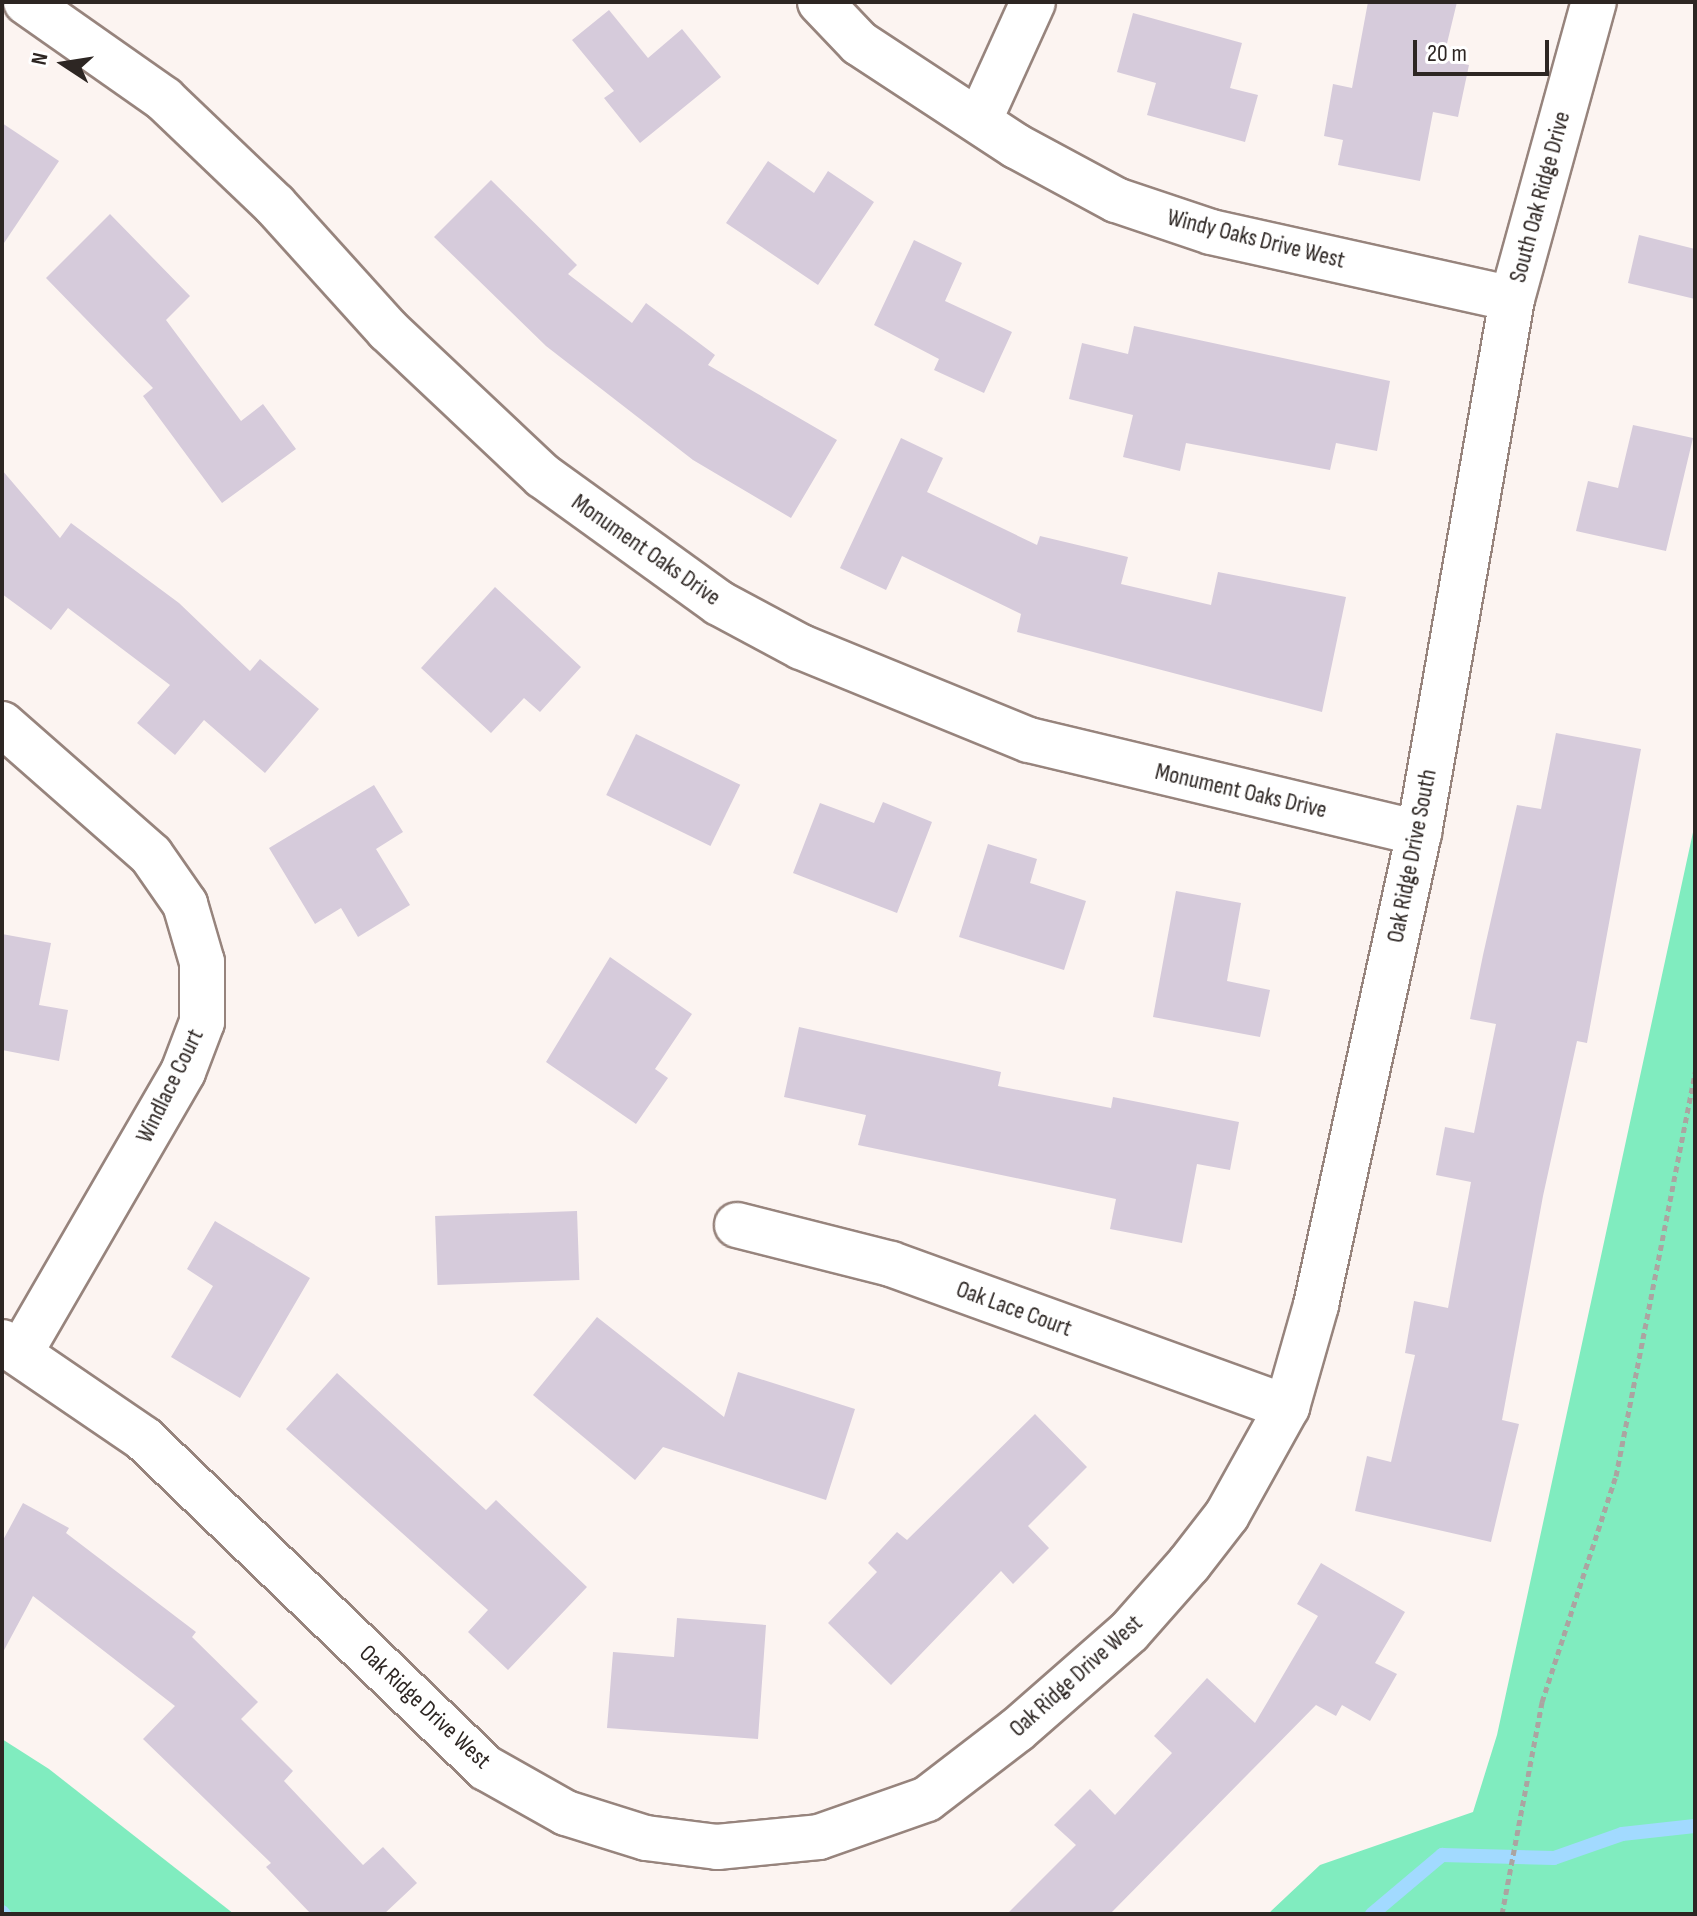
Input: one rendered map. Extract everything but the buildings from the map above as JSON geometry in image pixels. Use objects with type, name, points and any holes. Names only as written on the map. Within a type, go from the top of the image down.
[{"type":"street","name":"Monument Oaks Drive","points":[[26,2],[164,99],[275,205],[388,330],[543,476],[719,603],[828,658],[1029,740],[1419,833]]},
{"type":"street","name":"Windy Oaks Drive West","points":[[820,2],[859,43],[1116,200],[1211,232],[1512,299]]},
{"type":"street","points":[[980,119],[1033,2]]},
{"type":"street","name":"South Oak Ridge Drive","points":[[1512,299],[1594,2]]},
{"type":"street","name":"Oak Ridge Drive South","points":[[1287,1407],[1316,1305],[1419,833],[1512,299]]},
{"type":"street","name":"Windlace Court","points":[[2,724],[151,855],[185,904],[202,962],[202,1022],[183,1072],[11,1348]]},
{"type":"street","name":"Oak Lace Court","points":[[737,1225],[891,1264],[1287,1407]]},
{"type":"street","name":"Oak Ridge Drive West","points":[[11,1348],[144,1439],[486,1768],[566,1813],[646,1838],[717,1847],[819,1837],[927,1799],[1017,1730],[1129,1632],[1189,1564],[1227,1515],[1287,1407]]},
{"type":"path","points":[[1502,1914],[1502,1893],[1542,1702],[1616,1476],[1695,1072]]},
{"type":"green space","points":[[1695,823],[1695,1914],[1268,1914],[1320,1865],[1473,1812],[1497,1735]]},
{"type":"green space","points":[[2,1739],[49,1769],[234,1914],[2,1914]]},
{"type":"waterway","points":[[1372,1914],[1442,1855],[1554,1858],[1622,1834],[1695,1826]]}]
